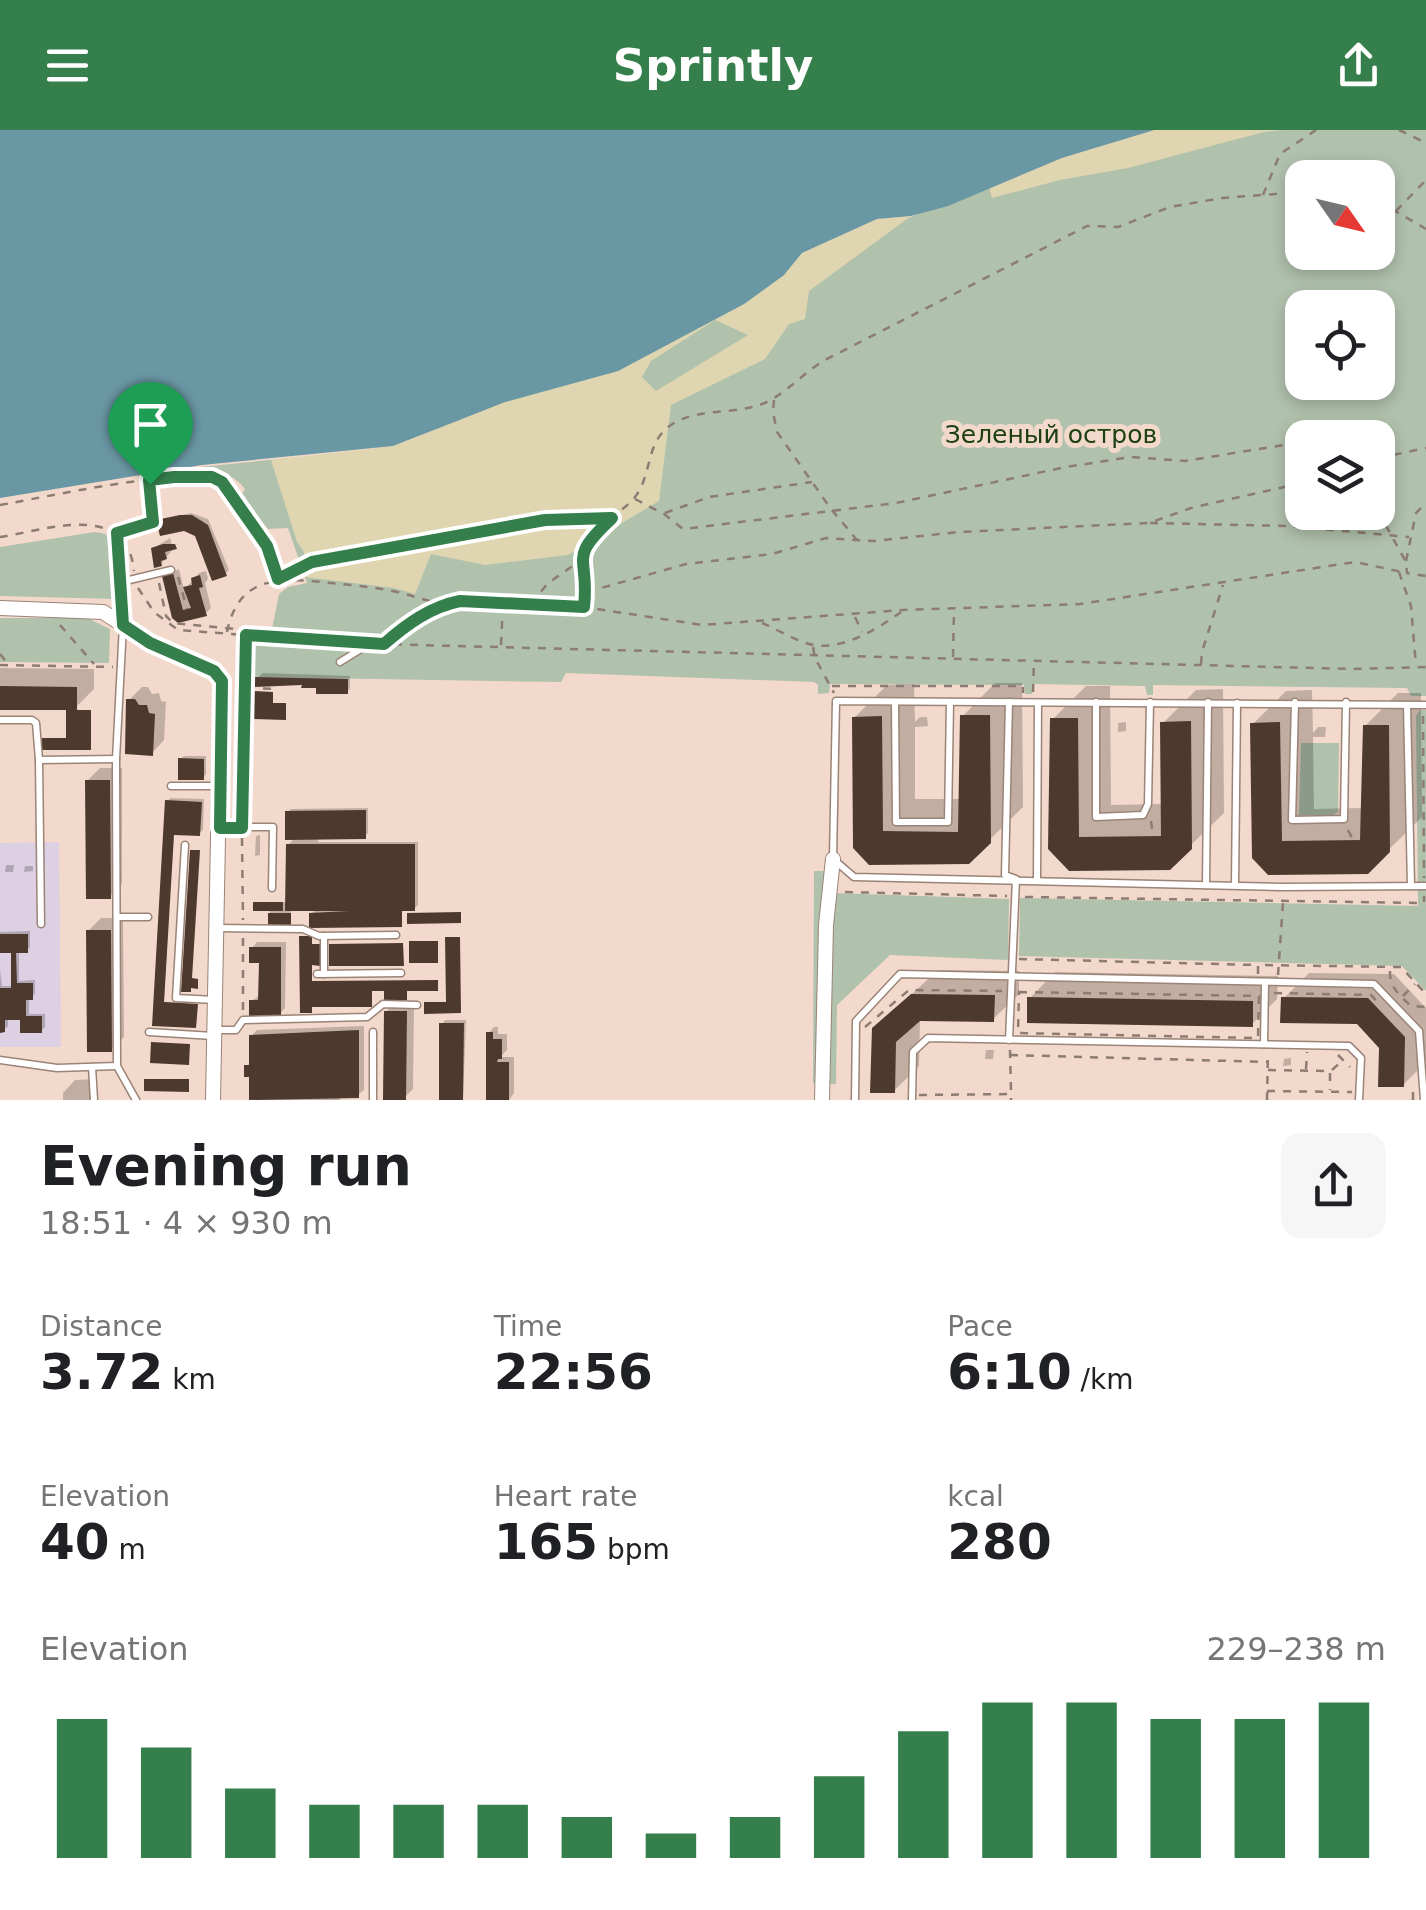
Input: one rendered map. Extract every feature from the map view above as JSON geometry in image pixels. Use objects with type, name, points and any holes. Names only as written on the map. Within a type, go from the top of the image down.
[{"type":"street","points":[[0,608],[103,612],[150,643],[214,671],[222,681],[213,1100]]},
{"type":"street","points":[[822,1100],[826,925],[833,860]]},
{"type":"lane","points":[[136,1100],[117,1066],[116,758],[123,625],[121,582],[170,570]]},
{"type":"lane","points":[[340,662],[369,644]]},
{"type":"lane","points":[[1424,704],[836,701],[833,860],[854,877],[1282,887],[1425,886]]},
{"type":"lane","points":[[895,703],[896,822],[948,822],[950,702]]},
{"type":"lane","points":[[1009,702],[1005,875],[1016,879]]},
{"type":"lane","points":[[1036,879],[1038,702]]},
{"type":"lane","points":[[1096,702],[1096,818],[1143,815],[1148,804],[1150,702]]},
{"type":"lane","points":[[1206,885],[1208,702]]},
{"type":"lane","points":[[1295,702],[1292,820],[1344,819],[1346,702]]},
{"type":"lane","points":[[1236,885],[1237,703]]},
{"type":"lane","points":[[1407,705],[1411,886]]},
{"type":"lane","points":[[0,720],[36,723],[41,924]]},
{"type":"lane","points":[[39,760],[116,758]]},
{"type":"lane","points":[[171,786],[221,786]]},
{"type":"lane","points":[[220,828],[273,828],[272,888]]},
{"type":"lane","points":[[185,845],[176,998],[215,1000]]},
{"type":"lane","points":[[1009,1040],[1016,879]]},
{"type":"lane","points":[[118,917],[148,916]]},
{"type":"lane","points":[[217,928],[303,929],[324,936],[396,935]]},
{"type":"lane","points":[[324,936],[320,974],[402,974]]},
{"type":"lane","points":[[855,1100],[856,1021],[900,974],[1374,984],[1419,1031],[1424,1100]]},
{"type":"lane","points":[[1263,1044],[1265,983]]},
{"type":"lane","points":[[149,1032],[214,1033],[236,1030],[244,1020],[367,1017],[383,1004],[418,1005]]},
{"type":"lane","points":[[373,1100],[374,1032]]},
{"type":"lane","points":[[912,1097],[913,1052],[928,1038],[1349,1046],[1361,1058],[1360,1100]]},
{"type":"lane","points":[[0,1060],[57,1068],[117,1066]]},
{"type":"lane","points":[[92,1067],[94,1100]]},
{"type":"path","points":[[1264,195],[1280,154],[1316,130]]},
{"type":"path","points":[[1398,130],[1426,143]]},
{"type":"path","points":[[1417,139],[1421,130]]},
{"type":"path","points":[[1426,180],[1396,211],[1426,228]]},
{"type":"path","points":[[584,607],[581,560],[591,536],[644,484],[655,446],[664,431],[705,412],[749,408],[774,399],[825,360],[1087,226],[1118,227],[1170,207],[1285,193]]},
{"type":"path","points":[[774,399],[777,432],[831,510],[857,540]]},
{"type":"path","points":[[634,498],[682,529],[896,503],[1131,457],[1185,461],[1285,445]]},
{"type":"path","points":[[1395,454],[1426,448]]},
{"type":"path","points":[[0,505],[149,480],[201,476],[222,482],[267,546],[278,579]]},
{"type":"path","points":[[117,533],[153,522],[149,480]]},
{"type":"path","points":[[664,514],[709,497],[812,482]]},
{"type":"path","points":[[1149,523],[1191,508],[1285,487]]},
{"type":"path","points":[[1407,574],[1409,537],[1416,512],[1426,503]]},
{"type":"path","points":[[227,633],[237,606],[252,587],[312,562],[545,520],[612,518]]},
{"type":"path","points":[[586,592],[686,564],[772,554],[826,538],[900,540],[1100,523],[1288,526],[1409,537]]},
{"type":"path","points":[[0,537],[80,524],[108,527],[132,552],[136,579],[146,602],[172,627],[246,635],[369,644],[1426,667]]},
{"type":"path","points":[[1387,530],[1406,562]]},
{"type":"path","points":[[117,533],[121,582]]},
{"type":"path","points":[[531,604],[548,582],[581,560]]},
{"type":"path","points":[[384,644],[403,627],[440,605],[460,601],[584,607],[702,625],[903,610],[1080,604],[1355,562],[1426,576]]},
{"type":"path","points":[[1399,572],[1411,606],[1416,667]]},
{"type":"path","points":[[178,577],[187,609]]},
{"type":"path","points":[[278,579],[394,591],[440,605]]},
{"type":"path","points":[[150,581],[159,583],[166,616],[178,624],[245,630],[244,1020]]},
{"type":"path","points":[[1201,665],[1223,583]]},
{"type":"path","points":[[501,646],[503,603]]},
{"type":"path","points":[[954,608],[954,658]]},
{"type":"path","points":[[46,609],[95,665]]},
{"type":"path","points":[[761,622],[813,645],[835,646],[883,625],[903,610]]},
{"type":"path","points":[[854,615],[863,634]]},
{"type":"path","points":[[813,645],[813,654],[831,685],[1023,686],[1024,694],[1032,695],[1034,660]]},
{"type":"path","points":[[835,646],[836,655]]},
{"type":"path","points":[[0,654],[9,665]]},
{"type":"path","points":[[0,665],[118,668]]},
{"type":"path","points":[[245,688],[278,689]]},
{"type":"path","points":[[833,892],[1424,904],[1424,704]]},
{"type":"path","points":[[1344,819],[1353,840]]},
{"type":"path","points":[[1280,966],[1282,887]]},
{"type":"path","points":[[1017,958],[1401,967],[1426,994]]},
{"type":"path","points":[[1390,968],[1392,988],[1401,998],[1410,1006],[1426,1007]]},
{"type":"path","points":[[1401,998],[1416,983]]},
{"type":"path","points":[[866,1026],[909,990],[1002,990],[1002,1004]]},
{"type":"path","points":[[1018,1034],[1018,992],[1258,996],[1268,1062],[1267,1100]]},
{"type":"path","points":[[1271,993],[1371,996]]},
{"type":"path","points":[[1009,1040],[1011,1100]]},
{"type":"path","points":[[1306,1051],[1306,1071]]},
{"type":"path","points":[[1010,1056],[1268,1062]]},
{"type":"path","points":[[1330,1092],[1330,1071],[1341,1058],[1351,1068]]},
{"type":"path","points":[[1268,1070],[1330,1071]]},
{"type":"path","points":[[1267,1090],[1352,1092],[1350,1080]]},
{"type":"path","points":[[912,1097],[1011,1094]]},
{"type":"shaded area","points":[[59,842],[61,1047],[0,1047],[0,843]]},
{"type":"green space","name":"Зеленый остров","points":[[1146,130],[1426,130],[1426,696],[1411,696],[1407,688],[1153,685],[1153,695],[1147,695],[1145,686],[1034,684],[1032,694],[1025,694],[1024,685],[830,684],[829,693],[818,694],[814,682],[566,673],[561,682],[248,677],[252,631],[271,634],[279,594],[288,587],[307,583],[288,528],[268,529],[239,498],[245,489],[241,484],[199,467],[393,448],[905,219]]},
{"type":"green space","points":[[95,532],[106,534],[117,599],[0,596],[0,547]]},
{"type":"green space","points":[[0,618],[87,618],[110,629],[109,663],[0,662]]},
{"type":"green space","points":[[1420,710],[1426,710],[1426,991],[1402,966],[1019,956],[1020,898],[1418,906],[1416,716]]},
{"type":"green space","points":[[1301,743],[1339,743],[1338,812],[1333,815],[1299,815]]},
{"type":"green space","points":[[814,871],[830,871],[833,893],[1009,899],[1008,960],[890,955],[837,1005],[836,1084],[813,1083]]},
{"type":"sand","points":[[1154,130],[1283,130],[992,198],[989,188],[1062,158]]},
{"type":"sand","points":[[911,216],[809,291],[805,319],[789,324],[765,359],[671,405],[659,501],[568,555],[485,565],[431,554],[415,594],[304,577],[304,552],[297,542],[271,460],[394,446],[505,402],[618,371],[744,304],[784,275],[802,253],[877,219]],"holes":[[[715,320],[748,335],[656,391],[642,377],[651,361]]]},
{"type":"water","points":[[0,130],[1154,130],[1062,158],[948,206],[911,216],[877,219],[802,253],[784,275],[744,304],[618,371],[505,402],[393,446],[202,465],[0,498]]},
{"type":"building","points":[[192,515],[208,525],[227,576],[212,581],[195,536],[184,531],[160,536],[156,520]]},
{"type":"building","points":[[175,544],[177,549],[165,552],[167,559],[154,568],[151,548]]},
{"type":"building","points":[[173,573],[183,610],[191,608],[183,587],[192,585],[191,578],[200,575],[203,587],[199,588],[207,616],[178,623],[172,618],[162,576]]},
{"type":"building","points":[[255,677],[348,679],[348,694],[316,694],[316,688],[301,688],[302,685],[255,687]]},
{"type":"building","points":[[0,686],[77,687],[77,710],[91,710],[91,750],[42,750],[42,738],[66,738],[66,710],[0,710]]},
{"type":"building","points":[[254,691],[273,692],[273,703],[286,703],[286,720],[254,719]]},
{"type":"building","points":[[126,699],[147,705],[149,713],[155,714],[153,756],[125,754]]},
{"type":"building","points":[[960,715],[990,715],[991,843],[969,864],[869,865],[853,848],[852,717],[882,716],[883,831],[958,832]]},
{"type":"building","points":[[1050,718],[1078,718],[1079,837],[1161,836],[1160,722],[1191,721],[1192,849],[1170,870],[1069,871],[1048,849]]},
{"type":"building","points":[[1280,722],[1282,841],[1360,840],[1363,725],[1389,725],[1390,852],[1368,874],[1268,875],[1252,858],[1250,723]]},
{"type":"building","points":[[178,758],[204,759],[204,780],[178,780]]},
{"type":"building","points":[[85,780],[110,780],[111,899],[86,899]]},
{"type":"building","points":[[165,800],[202,802],[200,836],[174,835],[164,1002],[198,1004],[196,1028],[152,1026]]},
{"type":"building","points":[[366,810],[366,839],[285,840],[285,811]]},
{"type":"building","points":[[286,844],[415,844],[415,911],[402,911],[402,927],[309,928],[309,913],[349,911],[285,911]]},
{"type":"building","points":[[190,850],[200,850],[192,978],[198,979],[198,989],[181,992]]},
{"type":"building","points":[[253,902],[283,902],[283,911],[253,911]]},
{"type":"building","points":[[461,912],[461,923],[407,924],[407,913]]},
{"type":"building","points":[[268,913],[291,913],[291,925],[268,925]]},
{"type":"building","points":[[86,930],[111,930],[112,1052],[87,1052]]},
{"type":"building","points":[[0,934],[28,934],[28,953],[16,953],[17,983],[33,983],[33,1000],[26,1000],[26,1016],[42,1016],[42,1033],[20,1033],[20,1020],[5,1020],[5,1032],[0,1033],[0,988],[11,988],[11,953],[0,953]]},
{"type":"building","points":[[299,936],[312,936],[312,944],[320,944],[320,966],[312,965],[312,981],[438,980],[438,991],[407,991],[407,1000],[384,1001],[384,991],[372,991],[372,1007],[312,1007],[312,1013],[300,1013]]},
{"type":"building","points":[[445,937],[460,937],[461,1013],[424,1014],[424,1002],[446,1002]]},
{"type":"building","points":[[409,941],[438,941],[438,963],[409,963]]},
{"type":"building","points":[[403,943],[404,966],[329,966],[329,944]]},
{"type":"building","points":[[249,947],[281,947],[281,1016],[249,1016],[249,1000],[258,1000],[259,963],[249,963]]},
{"type":"building","points":[[911,994],[995,995],[994,1022],[920,1021],[896,1042],[895,1093],[870,1093],[872,1028]]},
{"type":"building","points":[[1027,997],[1253,1001],[1253,1027],[1027,1023]]},
{"type":"building","points":[[1281,997],[1368,998],[1405,1037],[1404,1087],[1378,1087],[1379,1048],[1357,1024],[1280,1023]]},
{"type":"building","points":[[384,1011],[407,1011],[406,1100],[383,1100]]},
{"type":"building","points":[[439,1023],[464,1023],[463,1100],[439,1100]]},
{"type":"building","points":[[359,1030],[359,1098],[249,1100],[249,1077],[244,1077],[244,1065],[249,1065],[249,1035]]},
{"type":"building","points":[[486,1032],[493,1032],[493,1039],[502,1039],[502,1059],[497,1062],[509,1062],[509,1100],[486,1100]]},
{"type":"building","points":[[151,1042],[190,1044],[189,1065],[150,1063]]},
{"type":"building","points":[[144,1079],[189,1079],[189,1092],[144,1091]]},
{"type":"route","points":[[174,477],[212,477],[222,482],[267,546],[278,579],[312,562],[545,520],[612,518],[591,536],[583,550],[584,607],[460,601],[440,605],[403,627],[384,644],[246,635],[242,828],[220,828],[222,681],[214,671],[150,643],[123,625],[117,533],[153,522],[150,484],[149,480],[174,477]]}]
